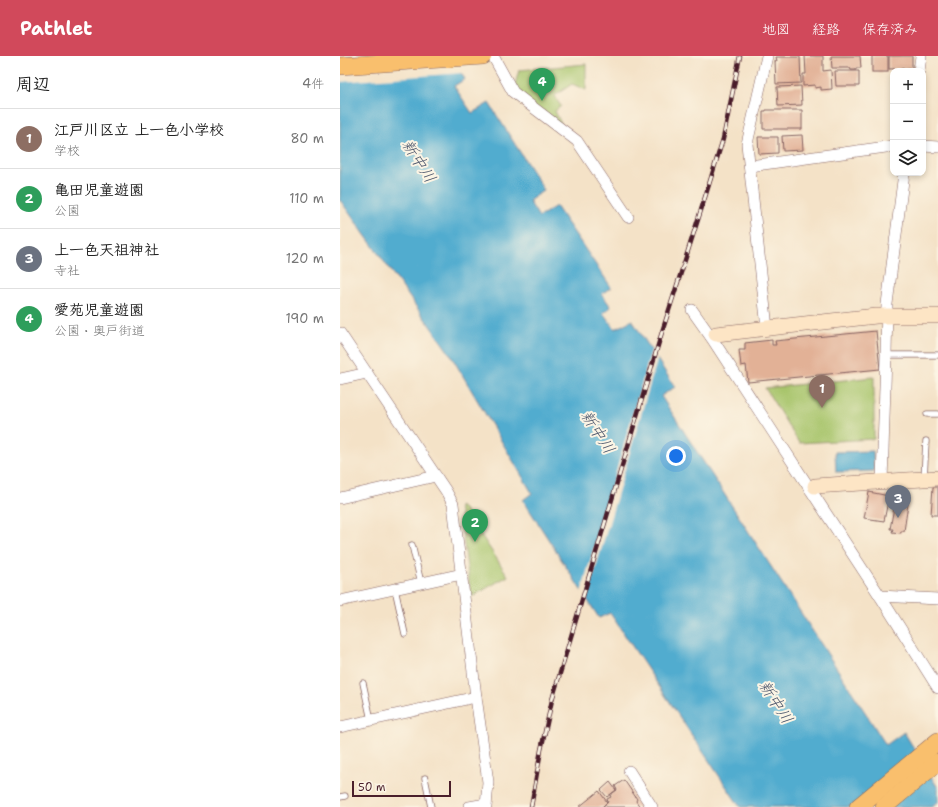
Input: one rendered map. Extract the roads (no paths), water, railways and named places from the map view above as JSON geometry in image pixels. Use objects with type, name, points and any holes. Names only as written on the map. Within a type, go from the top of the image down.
[{"type":"main road","points":[[340,66],[483,56]]},
{"type":"main road","points":[[858,807],[938,741]]},
{"type":"main road","points":[[884,807],[938,762]]},
{"type":"street","points":[[493,56],[513,92],[577,141],[628,217]]},
{"type":"street","points":[[767,56],[747,144],[767,328]]},
{"type":"street","points":[[919,68],[921,56]]},
{"type":"street","points":[[750,166],[890,146]]},
{"type":"street","points":[[926,146],[938,147]]},
{"type":"street","points":[[882,482],[887,304],[904,176]]},
{"type":"street","points":[[692,310],[713,335],[812,488],[938,688]]},
{"type":"street","points":[[713,335],[887,315],[938,316]]},
{"type":"street","points":[[340,333],[446,491],[453,504],[476,697],[488,782],[486,805],[469,807]]},
{"type":"street","points":[[340,379],[367,373]]},
{"type":"street","points":[[340,498],[436,476]]},
{"type":"street","points":[[812,488],[931,479]]},
{"type":"street","points":[[340,601],[462,574]]},
{"type":"street","points":[[880,596],[938,599]]},
{"type":"street","points":[[340,727],[476,697]]},
{"type":"street","points":[[629,771],[652,807]]},
{"type":"lane","points":[[886,355],[938,355]]},
{"type":"lane","points":[[927,414],[938,414]]},
{"type":"lane","points":[[926,441],[931,479]]},
{"type":"lane","points":[[412,545],[421,583]]},
{"type":"lane","points":[[395,589],[405,634]]},
{"type":"lane","points":[[363,683],[371,720]]},
{"type":"lane","points":[[425,778],[431,807]]},
{"type":"water","name":"新中川","points":[[340,56],[450,56],[465,79],[454,86],[472,113],[489,103],[544,190],[529,201],[539,217],[556,206],[611,287],[602,294],[611,307],[603,313],[615,329],[632,320],[675,387],[661,396],[886,745],[904,732],[938,788],[938,803],[932,807],[740,807],[610,613],[599,618],[523,500],[532,493],[450,354],[340,200]]},
{"type":"water","points":[[873,451],[874,471],[836,472],[835,452]]},
{"type":"railway","points":[[531,807],[552,700],[662,332],[723,139],[740,56]]},
{"type":"place","name":"愛苑児童遊園","points":[[542,101]]},
{"type":"place","name":"江戸川区立 上一色小学校","points":[[822,408]]},
{"type":"place","name":"上一色天祖神社","points":[[898,518]]},
{"type":"place","name":"亀田児童遊園","points":[[475,542]]}]
